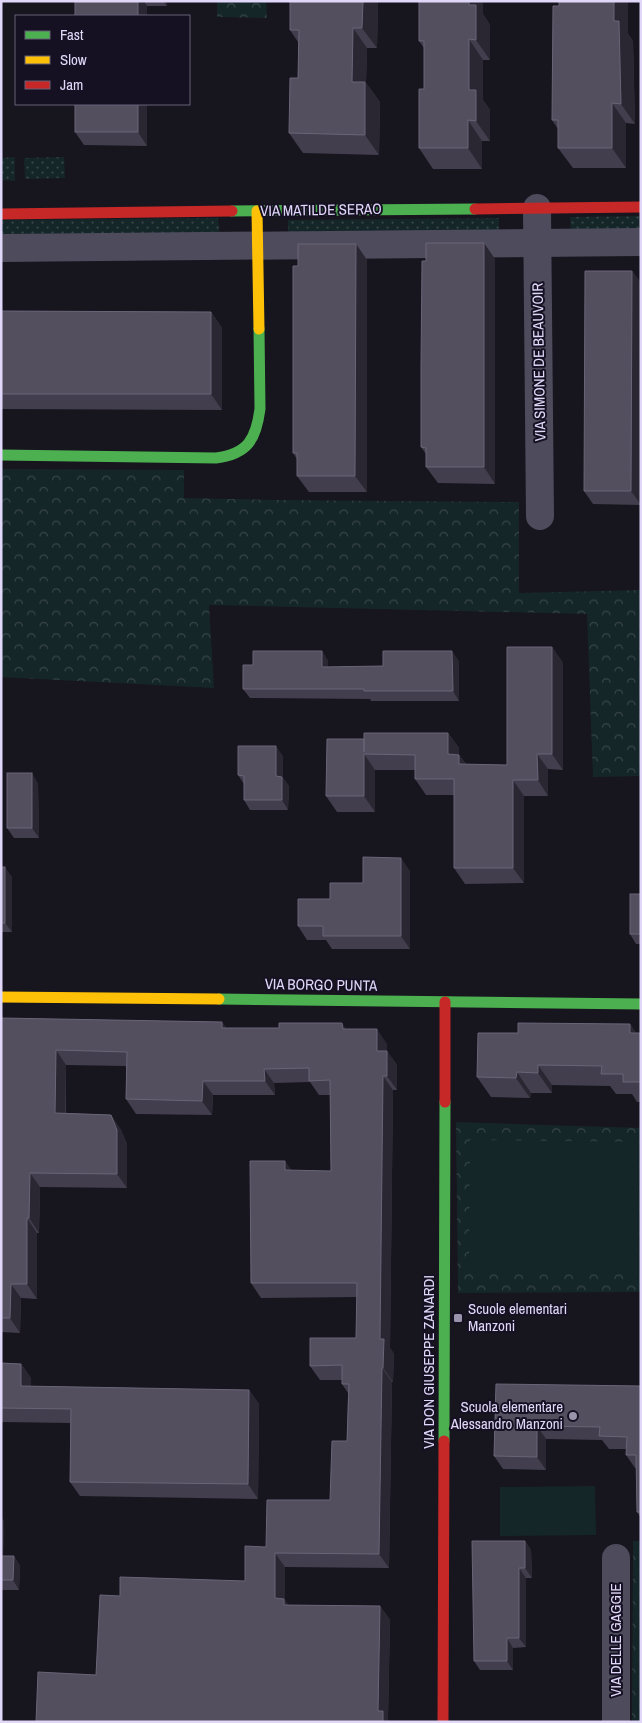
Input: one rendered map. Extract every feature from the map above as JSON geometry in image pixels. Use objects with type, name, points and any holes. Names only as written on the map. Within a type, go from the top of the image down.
[{"type":"street","name":"VIA MATILDE SERAO","points":[[1,214],[641,207]]},
{"type":"street","name":"VIA SIMONE DE BEAUVOIR","points":[[538,208],[540,516]]},
{"type":"street","points":[[1,455],[216,458],[231,456],[244,449],[256,433],[260,409],[257,211]]},
{"type":"street","points":[[1,248],[641,242]]},
{"type":"street","name":"VIA BORGO PUNTA","points":[[1,997],[641,1004]]},
{"type":"street","name":"VIA DON GIUSEPPE ZANARDI","points":[[444,1002],[444,1722]]},
{"type":"street","name":"VIA DELLE GAGGIE","points":[[616,1558],[616,1722]]},
{"type":"green space","points":[[217,1],[266,1],[267,18],[217,17]]},
{"type":"green space","points":[[15,157],[15,181],[1,180],[1,158]]},
{"type":"green space","points":[[64,157],[65,178],[25,179],[24,158]]},
{"type":"green space","points":[[641,216],[641,236],[571,237],[570,217]]},
{"type":"green space","points":[[218,218],[220,236],[1,240],[1,220]]},
{"type":"green space","points":[[499,218],[499,238],[288,239],[288,220]]},
{"type":"green space","points":[[1,469],[184,470],[184,498],[519,502],[519,593],[641,590],[641,776],[593,777],[587,614],[209,605],[214,688],[1,677]]},
{"type":"green space","points":[[456,1122],[641,1128],[641,1292],[458,1293]]},
{"type":"green space","points":[[470,1140],[639,1142],[638,1274],[469,1273]]},
{"type":"green space","points":[[595,1486],[596,1535],[500,1536],[500,1487]]},
{"type":"green space","points":[[633,1541],[641,1541],[641,1722],[632,1722]]},
{"type":"building","points":[[75,1],[138,1],[138,15],[75,15]]},
{"type":"building","points":[[290,1],[363,1],[362,28],[353,28],[352,82],[365,82],[365,135],[289,133],[290,78],[298,78],[299,30],[290,30]]},
{"type":"building","points":[[419,1],[469,1],[469,5],[476,5],[476,40],[469,39],[469,90],[476,90],[476,121],[468,120],[468,148],[419,148],[419,89],[424,89],[424,41],[419,41]]},
{"type":"building","points":[[559,1],[614,1],[614,21],[619,21],[621,104],[612,103],[612,148],[558,148],[558,120],[552,120],[553,6],[559,6]]},
{"type":"building","points":[[75,105],[138,105],[138,132],[75,132]]},
{"type":"building","points":[[426,243],[484,243],[484,467],[426,467],[426,448],[421,447],[421,365],[422,261],[426,261]]},
{"type":"building","points":[[298,244],[356,244],[355,476],[297,476],[297,453],[293,453],[293,266],[298,266]]},
{"type":"building","points":[[585,271],[632,271],[631,491],[584,491]]},
{"type":"building","points":[[1,311],[211,312],[211,394],[1,394]]},
{"type":"building","points":[[507,647],[552,647],[552,754],[537,754],[538,780],[513,780],[513,868],[454,868],[454,779],[415,779],[415,755],[364,754],[364,796],[326,796],[327,739],[364,739],[364,733],[448,733],[448,754],[459,755],[459,764],[507,765]]},
{"type":"building","points":[[253,651],[322,651],[322,667],[383,666],[383,651],[452,651],[453,691],[243,689],[243,665],[253,665]]},
{"type":"building","points":[[238,746],[276,746],[276,776],[282,777],[282,800],[244,800],[244,776],[238,775]]},
{"type":"building","points":[[7,773],[32,773],[32,828],[7,828]]},
{"type":"building","points":[[363,857],[401,858],[401,936],[323,936],[323,926],[298,926],[298,899],[330,899],[330,883],[363,883]]},
{"type":"building","points":[[1,867],[5,867],[5,923],[1,923]]},
{"type":"building","points":[[630,894],[641,894],[641,934],[630,934]]},
{"type":"building","points":[[1,1018],[222,1022],[222,1028],[279,1028],[279,1023],[342,1023],[343,1029],[377,1029],[377,1051],[387,1051],[387,1076],[383,1076],[380,1339],[384,1339],[379,1554],[275,1553],[275,1598],[284,1599],[284,1605],[380,1606],[378,1711],[383,1711],[383,1722],[36,1722],[38,1672],[96,1675],[100,1595],[120,1596],[120,1577],[245,1581],[245,1546],[266,1547],[267,1500],[330,1500],[332,1441],[347,1441],[349,1384],[342,1384],[342,1365],[310,1366],[310,1338],[356,1338],[357,1283],[251,1283],[250,1161],[285,1161],[285,1170],[331,1171],[330,1080],[309,1081],[309,1068],[264,1069],[265,1081],[203,1081],[202,1101],[126,1099],[127,1052],[56,1050],[55,1113],[111,1115],[117,1130],[117,1174],[30,1173],[29,1218],[27,1218],[27,1284],[11,1284],[10,1318],[1,1318]]},
{"type":"building","points":[[518,1023],[630,1024],[630,1033],[641,1033],[641,1082],[623,1082],[623,1074],[601,1074],[602,1066],[538,1065],[538,1073],[517,1072],[516,1078],[477,1077],[478,1033],[518,1033]]},
{"type":"building","points":[[1,1363],[21,1364],[21,1386],[249,1390],[248,1484],[70,1482],[71,1409],[1,1408]]},
{"type":"building","name":"Scuola elementare Alessandro Manzoni","points":[[496,1384],[641,1386],[641,1512],[637,1512],[636,1455],[626,1455],[627,1437],[599,1436],[600,1427],[537,1426],[537,1457],[494,1456]]},
{"type":"building","points":[[472,1541],[525,1541],[525,1568],[519,1568],[519,1638],[507,1638],[507,1661],[474,1661]]},
{"type":"building","points":[[1,1556],[14,1556],[13,1580],[1,1580]]},
{"type":"traffic: fast","points":[[232,211],[475,209]]},
{"type":"traffic: fast","points":[[1,455],[216,458],[236,453],[243,449],[253,437],[258,420],[260,409],[259,329]]},
{"type":"traffic: fast","points":[[219,999],[641,1004]]},
{"type":"traffic: fast","points":[[444,1441],[445,1102]]},
{"type":"traffic: slow","points":[[257,211],[259,329]]},
{"type":"traffic: slow","points":[[1,997],[219,999]]},
{"type":"traffic: jam","points":[[475,209],[641,207]]},
{"type":"traffic: jam","points":[[1,214],[232,211]]},
{"type":"traffic: jam","points":[[445,1002],[445,1102]]},
{"type":"traffic: jam","points":[[443,1722],[444,1441]]},
{"type":"place","name":"Scuole elementari Manzoni","points":[[458,1318]]},
{"type":"place","name":"Scuola elementare Alessandro Manzoni","points":[[573,1416]]}]
